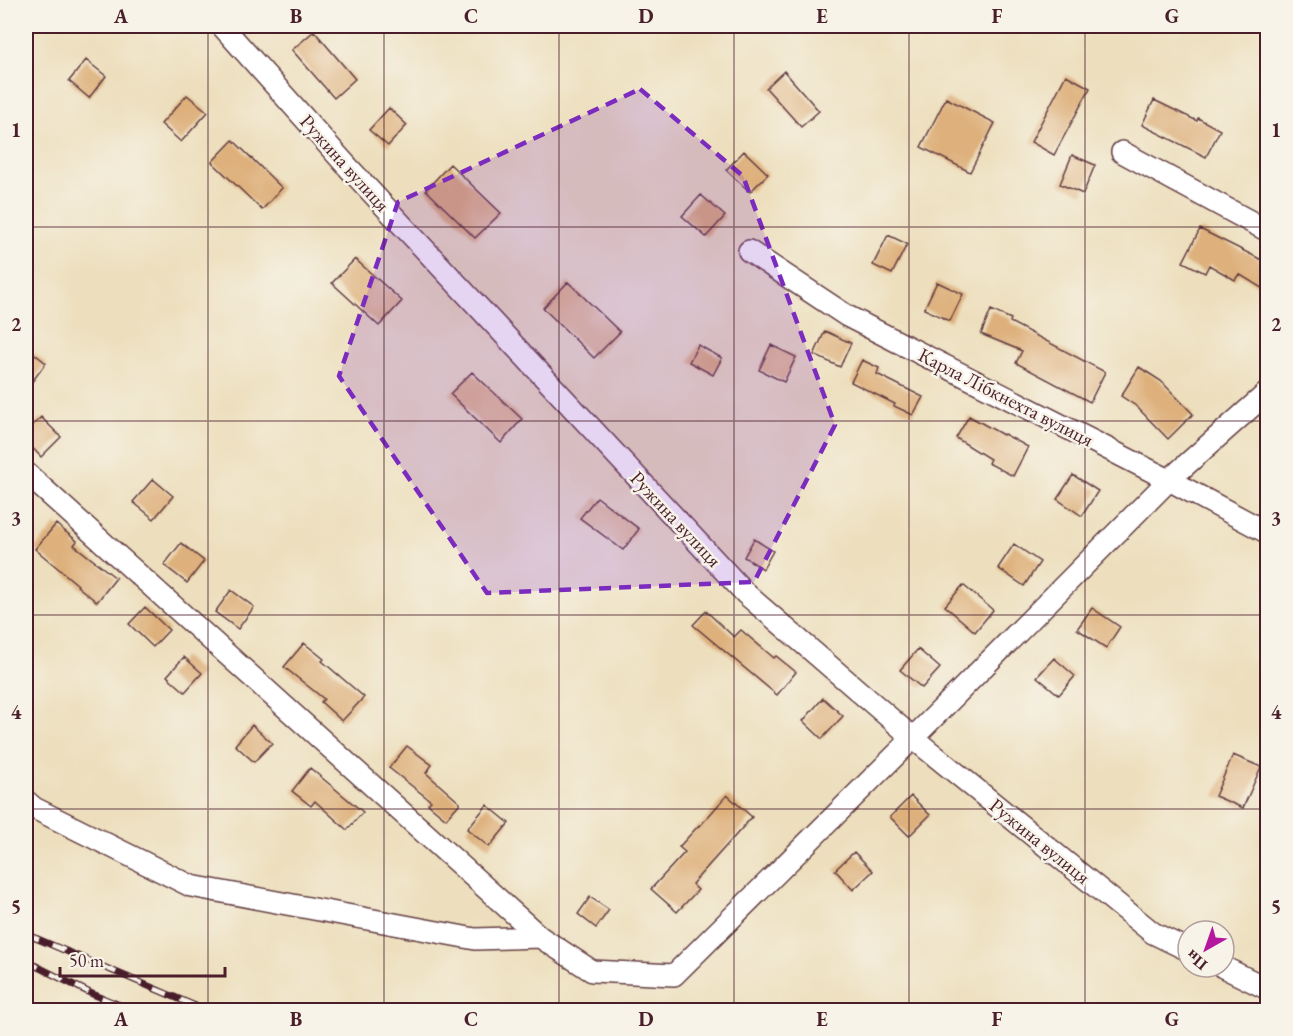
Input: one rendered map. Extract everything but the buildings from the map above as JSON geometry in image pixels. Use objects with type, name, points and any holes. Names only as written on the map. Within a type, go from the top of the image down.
[{"type":"street","name":"Ружина вулиця","points":[[222,26],[347,166],[746,594],[913,738],[1153,933],[1176,944]]},
{"type":"street","points":[[1122,152],[1268,231]]},
{"type":"street","name":"Карла Лібкнехта вулиця","points":[[749,251],[847,316],[1268,533]]},
{"type":"street","points":[[26,473],[540,938],[592,971],[674,975],[1169,480],[1268,392]]},
{"type":"street","points":[[26,801],[34,808],[190,886],[475,939],[540,938]]},
{"type":"street","points":[[1236,973],[1268,989]]},
{"type":"highlighted area","points":[[640,89],[743,176],[835,425],[754,582],[487,593],[339,376],[398,202]]},
{"type":"railway","points":[[26,934],[205,1010]]},
{"type":"railway","points":[[26,961],[90,993],[132,1010]]}]
